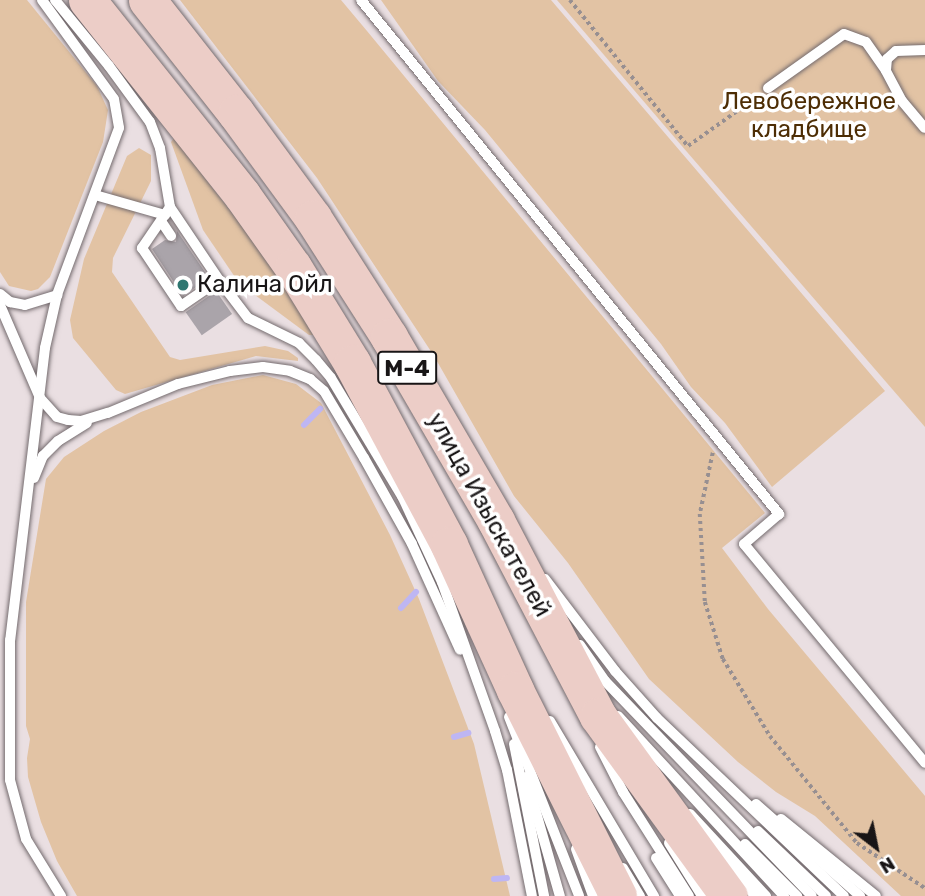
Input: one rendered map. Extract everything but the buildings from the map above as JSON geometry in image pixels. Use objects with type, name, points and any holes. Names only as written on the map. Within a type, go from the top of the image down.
[{"type":"highway","name":"улица Изыскателей","points":[[87,0],[242,195],[293,267],[352,363],[449,545],[511,688],[596,859]]},
{"type":"highway","name":"улица Изыскателей","points":[[147,0],[236,113],[313,218],[390,337],[496,521],[546,630],[598,716],[664,802],[729,896]]},
{"type":"lane","points":[[42,0],[106,88],[118,115],[114,145],[57,295],[45,348],[10,640],[10,780],[26,839],[61,896]]},
{"type":"lane","points":[[55,0],[109,65],[150,122],[160,148],[165,214],[171,236]]},
{"type":"lane","points":[[361,0],[779,514],[744,544],[925,763]]},
{"type":"lane","points":[[768,88],[844,34],[866,42],[902,101],[925,128]]},
{"type":"lane","points":[[886,71],[887,59],[897,51],[925,50]]},
{"type":"lane","points":[[95,195],[165,214],[248,318],[299,343],[316,360],[362,427],[428,548],[495,731],[507,770],[531,896]]},
{"type":"lane","points":[[165,214],[142,248],[181,306],[219,280]]},
{"type":"lane","points":[[152,234],[159,244]]},
{"type":"lane","points":[[0,294],[10,302],[25,305],[57,295]]},
{"type":"lane","points":[[0,305],[40,398],[57,417],[81,421],[108,413]]},
{"type":"lane","points":[[27,506],[43,456],[74,430],[108,413],[178,384],[230,371],[263,367],[290,371],[310,379],[324,391],[412,544],[495,731]]},
{"type":"lane","points":[[496,521],[528,560]]},
{"type":"lane","points":[[496,521],[605,681],[813,896]]},
{"type":"lane","points":[[537,569],[615,671],[657,718],[844,896]]},
{"type":"lane","points":[[546,630],[596,693],[797,896]]},
{"type":"lane","points":[[511,688],[557,800]]},
{"type":"lane","points":[[511,688],[559,895]]},
{"type":"lane","points":[[511,688],[544,896]]},
{"type":"lane","points":[[596,693],[664,802],[712,896]]},
{"type":"lane","points":[[544,712],[654,896]]},
{"type":"lane","points":[[657,718],[860,896]]},
{"type":"lane","points":[[680,896],[594,733],[755,896]]},
{"type":"lane","points":[[656,735],[826,896]]},
{"type":"lane","points":[[654,752],[784,896]]},
{"type":"lane","points":[[737,787],[790,825],[876,896]]},
{"type":"lane","points":[[623,792],[689,896]]},
{"type":"lane","points":[[664,802],[702,896]]},
{"type":"lane","points":[[664,802],[739,896]]},
{"type":"lane","points":[[664,802],[766,896]]},
{"type":"lane","points":[[577,896],[596,859]]},
{"type":"lane","points":[[593,896],[596,859]]},
{"type":"lane","points":[[596,859],[598,896]]},
{"type":"lane","points":[[596,859],[612,896]]},
{"type":"lane","points":[[596,859],[632,896]]},
{"type":"lane","points":[[596,859],[640,896]]},
{"type":"lane","points":[[633,859],[661,896]]},
{"type":"path","points":[[570,0],[688,146],[768,88]]},
{"type":"path","points":[[716,437],[700,514],[705,602],[723,659],[769,736],[858,843],[925,888]]},
{"type":"green space","points":[[0,0],[27,0],[97,86],[108,110],[103,142],[50,277],[38,289],[31,291],[9,286],[0,272]]},
{"type":"green space","points":[[180,0],[341,0],[367,31],[765,513],[722,548],[768,609],[925,796],[925,896],[901,896],[815,816],[776,792],[738,762],[649,679],[568,563],[514,496],[434,356],[317,178]]},
{"type":"green space","points":[[381,0],[551,0],[885,391],[772,487],[725,423],[691,387],[661,344],[485,130],[438,81]]},
{"type":"green space","name":"Левобережное кладбище","points":[[557,0],[925,0],[925,427],[681,145]]},
{"type":"green space","points":[[174,138],[274,267],[313,335],[309,335],[239,283],[203,230],[171,142]]},
{"type":"green space","points":[[139,148],[151,155],[151,181],[113,258],[112,272],[170,357],[180,360],[265,346],[288,351],[298,358],[298,361],[256,356],[125,394],[116,390],[73,338],[70,320],[84,259],[127,156]]},
{"type":"green space","points":[[263,375],[296,384],[321,403],[390,535],[419,599],[474,744],[510,896],[77,896],[57,861],[41,822],[28,777],[30,739],[26,726],[26,602],[46,479],[64,457],[104,431],[141,412],[212,385]]},
{"type":"waterway","points":[[304,425],[320,409]]},
{"type":"waterway","points":[[401,608],[416,592]]},
{"type":"waterway","points":[[454,737],[468,733]]},
{"type":"waterway","points":[[494,879],[507,878]]},
{"type":"place","name":"Калина Ойл","points":[[183,285]]}]
